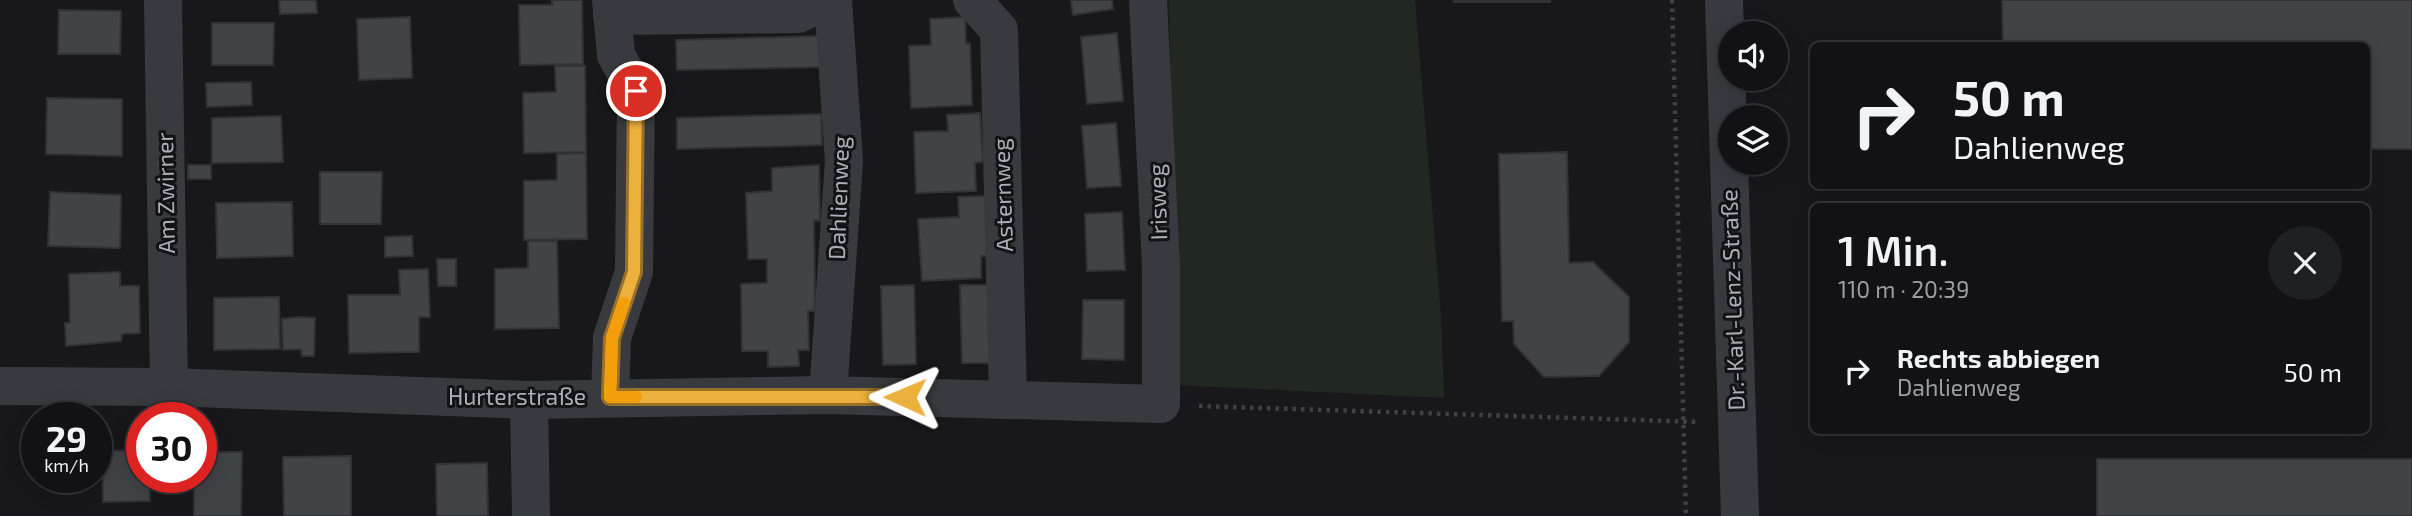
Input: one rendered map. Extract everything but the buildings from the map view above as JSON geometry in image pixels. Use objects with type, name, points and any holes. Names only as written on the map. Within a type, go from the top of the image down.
[{"type":"street","name":"Am Zwirner","points":[[163,0],[169,387]]},
{"type":"street","points":[[610,397],[612,338],[634,272],[636,91],[616,55],[612,8],[798,14],[828,0]]},
{"type":"street","name":"Dahlienweg","points":[[828,395],[844,161],[833,0]]},
{"type":"street","name":"Asternweg","points":[[972,0],[999,30],[1008,399]]},
{"type":"street","name":"Irisweg","points":[[1148,0],[1160,267],[1161,404]]},
{"type":"street","name":"Dr.-Karl-Lenz-Straße","points":[[1724,0],[1740,516]]},
{"type":"street","name":"Hurterstraße","points":[[0,386],[169,387],[529,400],[828,395],[1161,404]]},
{"type":"street","points":[[529,400],[531,516]]},
{"type":"path","points":[[1672,0],[1686,516]]},
{"type":"path","points":[[1161,404],[1736,423]]},
{"type":"shaded area","points":[[1169,0],[1415,0],[1441,316],[1444,398],[1176,385]]},
{"type":"slow traffic","points":[[624,303],[612,338],[610,397],[636,397]]},
{"type":"route","points":[[636,91],[634,272],[612,338],[610,397],[905,397]]}]
